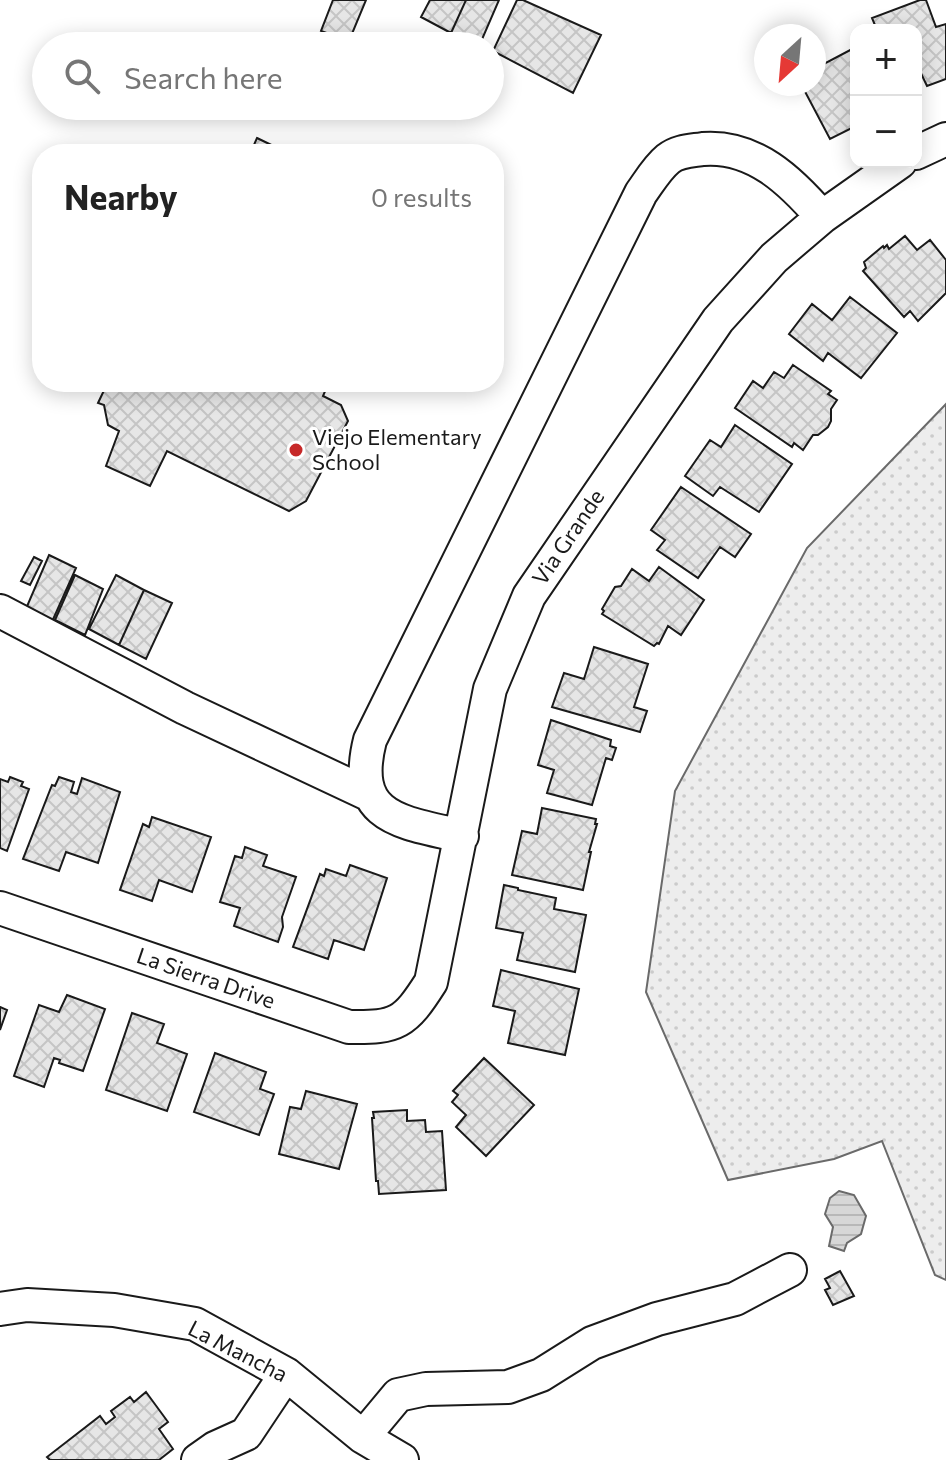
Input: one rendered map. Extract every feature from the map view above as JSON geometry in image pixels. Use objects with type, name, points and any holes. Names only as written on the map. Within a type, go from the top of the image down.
[{"type":"street","points":[[922,150],[946,139]]},
{"type":"street","points":[[462,836],[406,823],[379,808],[370,795],[365,760],[370,740],[641,193],[666,160],[679,152],[720,148],[743,154],[769,167],[794,185],[822,217]]},
{"type":"street","name":"Via Grande","points":[[412,1012],[431,982],[490,689],[529,596],[718,320],[774,258],[822,217],[891,168]]},
{"type":"street","points":[[0,611],[185,708],[370,795]]},
{"type":"street","name":"La Sierra Drive","points":[[0,908],[349,1027],[382,1028],[412,1012]]},
{"type":"street","points":[[363,1437],[398,1395],[426,1389],[508,1387],[541,1375],[592,1343],[657,1319],[735,1299],[790,1270]]},
{"type":"street","name":"La Mancha","points":[[0,1309],[27,1305],[114,1310],[195,1324],[286,1374],[363,1437],[402,1460]]},
{"type":"street","points":[[198,1460],[215,1448],[246,1434],[286,1374]]},
{"type":"shaded area","points":[[946,404],[946,1280],[935,1275],[882,1141],[834,1159],[728,1180],[646,992],[675,791],[807,548]]},
{"type":"shaded area","points":[[839,1191],[854,1195],[866,1216],[861,1234],[847,1243],[844,1251],[829,1246],[833,1227],[825,1214],[830,1198]]},
{"type":"building","points":[[333,0],[366,0],[353,32],[321,31]]},
{"type":"building","points":[[430,0],[466,0],[451,32],[421,17]]},
{"type":"building","points":[[466,0],[499,0],[485,32],[451,32]]},
{"type":"building","points":[[517,0],[523,0],[601,35],[573,93],[504,57],[502,32]]},
{"type":"building","points":[[926,0],[936,27],[946,24],[946,79],[927,86],[922,76],[922,24],[874,24],[872,18]]},
{"type":"building","points":[[850,50],[850,129],[830,139],[807,96],[826,96],[826,63]]},
{"type":"building","points":[[257,138],[269,144],[254,144]]},
{"type":"building","points":[[905,236],[917,250],[930,240],[946,260],[946,293],[918,321],[910,311],[904,317],[863,271],[866,268],[864,262],[883,246],[887,245],[889,249]]},
{"type":"building","points":[[850,297],[897,333],[861,378],[828,353],[823,361],[789,334],[812,304],[832,320]]},
{"type":"building","points":[[793,365],[831,391],[828,394],[837,400],[831,409],[828,427],[813,435],[803,450],[794,443],[792,447],[735,408],[753,381],[763,388],[774,372],[784,378]]},
{"type":"building","points":[[103,392],[325,392],[323,396],[341,405],[348,421],[306,501],[289,511],[167,451],[150,486],[106,466],[119,431],[108,425],[104,405],[98,403]]},
{"type":"building","points":[[735,425],[792,464],[759,512],[720,487],[713,496],[685,476],[710,440],[721,447]]},
{"type":"building","points":[[681,487],[751,534],[735,557],[720,547],[698,578],[657,550],[665,540],[651,530]]},
{"type":"building","points":[[49,555],[76,568],[51,624],[25,611]]},
{"type":"building","points":[[34,557],[42,561],[30,585],[21,581]]},
{"type":"building","points":[[659,567],[704,600],[681,635],[668,626],[659,644],[654,646],[602,614],[602,609],[615,587],[621,586],[632,569],[649,581]]},
{"type":"building","points":[[75,575],[103,589],[85,635],[55,620]]},
{"type":"building","points":[[116,575],[144,590],[119,645],[89,629]]},
{"type":"building","points":[[144,590],[172,603],[146,659],[119,645]]},
{"type":"building","points":[[594,647],[648,664],[634,707],[647,711],[640,732],[552,707],[564,673],[584,679]]},
{"type":"building","points":[[551,720],[611,740],[610,746],[616,748],[612,760],[606,758],[592,805],[547,793],[554,770],[538,765]]},
{"type":"building","points":[[10,777],[23,782],[21,786],[29,789],[7,851],[0,848],[0,779],[8,782]]},
{"type":"building","points":[[59,777],[74,782],[71,792],[77,794],[82,778],[120,792],[98,863],[66,852],[59,871],[23,859],[52,785],[55,786]]},
{"type":"building","points":[[542,808],[596,819],[583,890],[512,875],[522,831],[537,834]]},
{"type":"building","points":[[152,817],[211,837],[192,892],[159,880],[152,901],[120,890],[143,824],[149,827]]},
{"type":"building","points":[[245,847],[267,855],[263,866],[296,877],[282,917],[283,927],[278,942],[234,926],[240,908],[220,902],[235,856],[242,858]]},
{"type":"building","points":[[350,865],[387,878],[364,950],[334,940],[328,959],[293,947],[320,874],[324,876],[326,869],[346,876]]},
{"type":"building","points":[[504,885],[556,898],[554,909],[586,915],[575,972],[517,960],[523,933],[496,928]]},
{"type":"building","points":[[501,970],[579,989],[565,1055],[508,1043],[515,1011],[493,1006]]},
{"type":"building","points":[[67,995],[105,1009],[83,1071],[59,1063],[60,1060],[54,1058],[44,1087],[14,1076],[39,1005],[59,1012]]},
{"type":"building","points":[[0,1007],[7,1010],[0,1030]]},
{"type":"building","points":[[132,1013],[164,1024],[157,1043],[187,1054],[167,1111],[106,1090]]},
{"type":"building","points":[[215,1053],[266,1072],[260,1089],[274,1094],[259,1135],[194,1112]]},
{"type":"building","points":[[484,1058],[534,1105],[486,1156],[456,1127],[466,1115],[452,1102],[458,1095],[453,1091]]},
{"type":"building","points":[[306,1091],[357,1104],[339,1169],[279,1154],[290,1107],[301,1109]]},
{"type":"building","points":[[407,1110],[407,1121],[425,1120],[426,1132],[442,1131],[446,1190],[379,1194],[373,1112]]},
{"type":"building","points":[[840,1271],[854,1296],[833,1305],[825,1290],[830,1288],[825,1279]]},
{"type":"building","points":[[146,1392],[168,1422],[159,1429],[173,1449],[159,1460],[50,1460],[47,1457],[100,1416],[106,1424],[115,1417],[111,1411],[130,1397],[134,1402]]},
{"type":"place","name":"Viejo Elementary School","points":[[296,450]]}]
